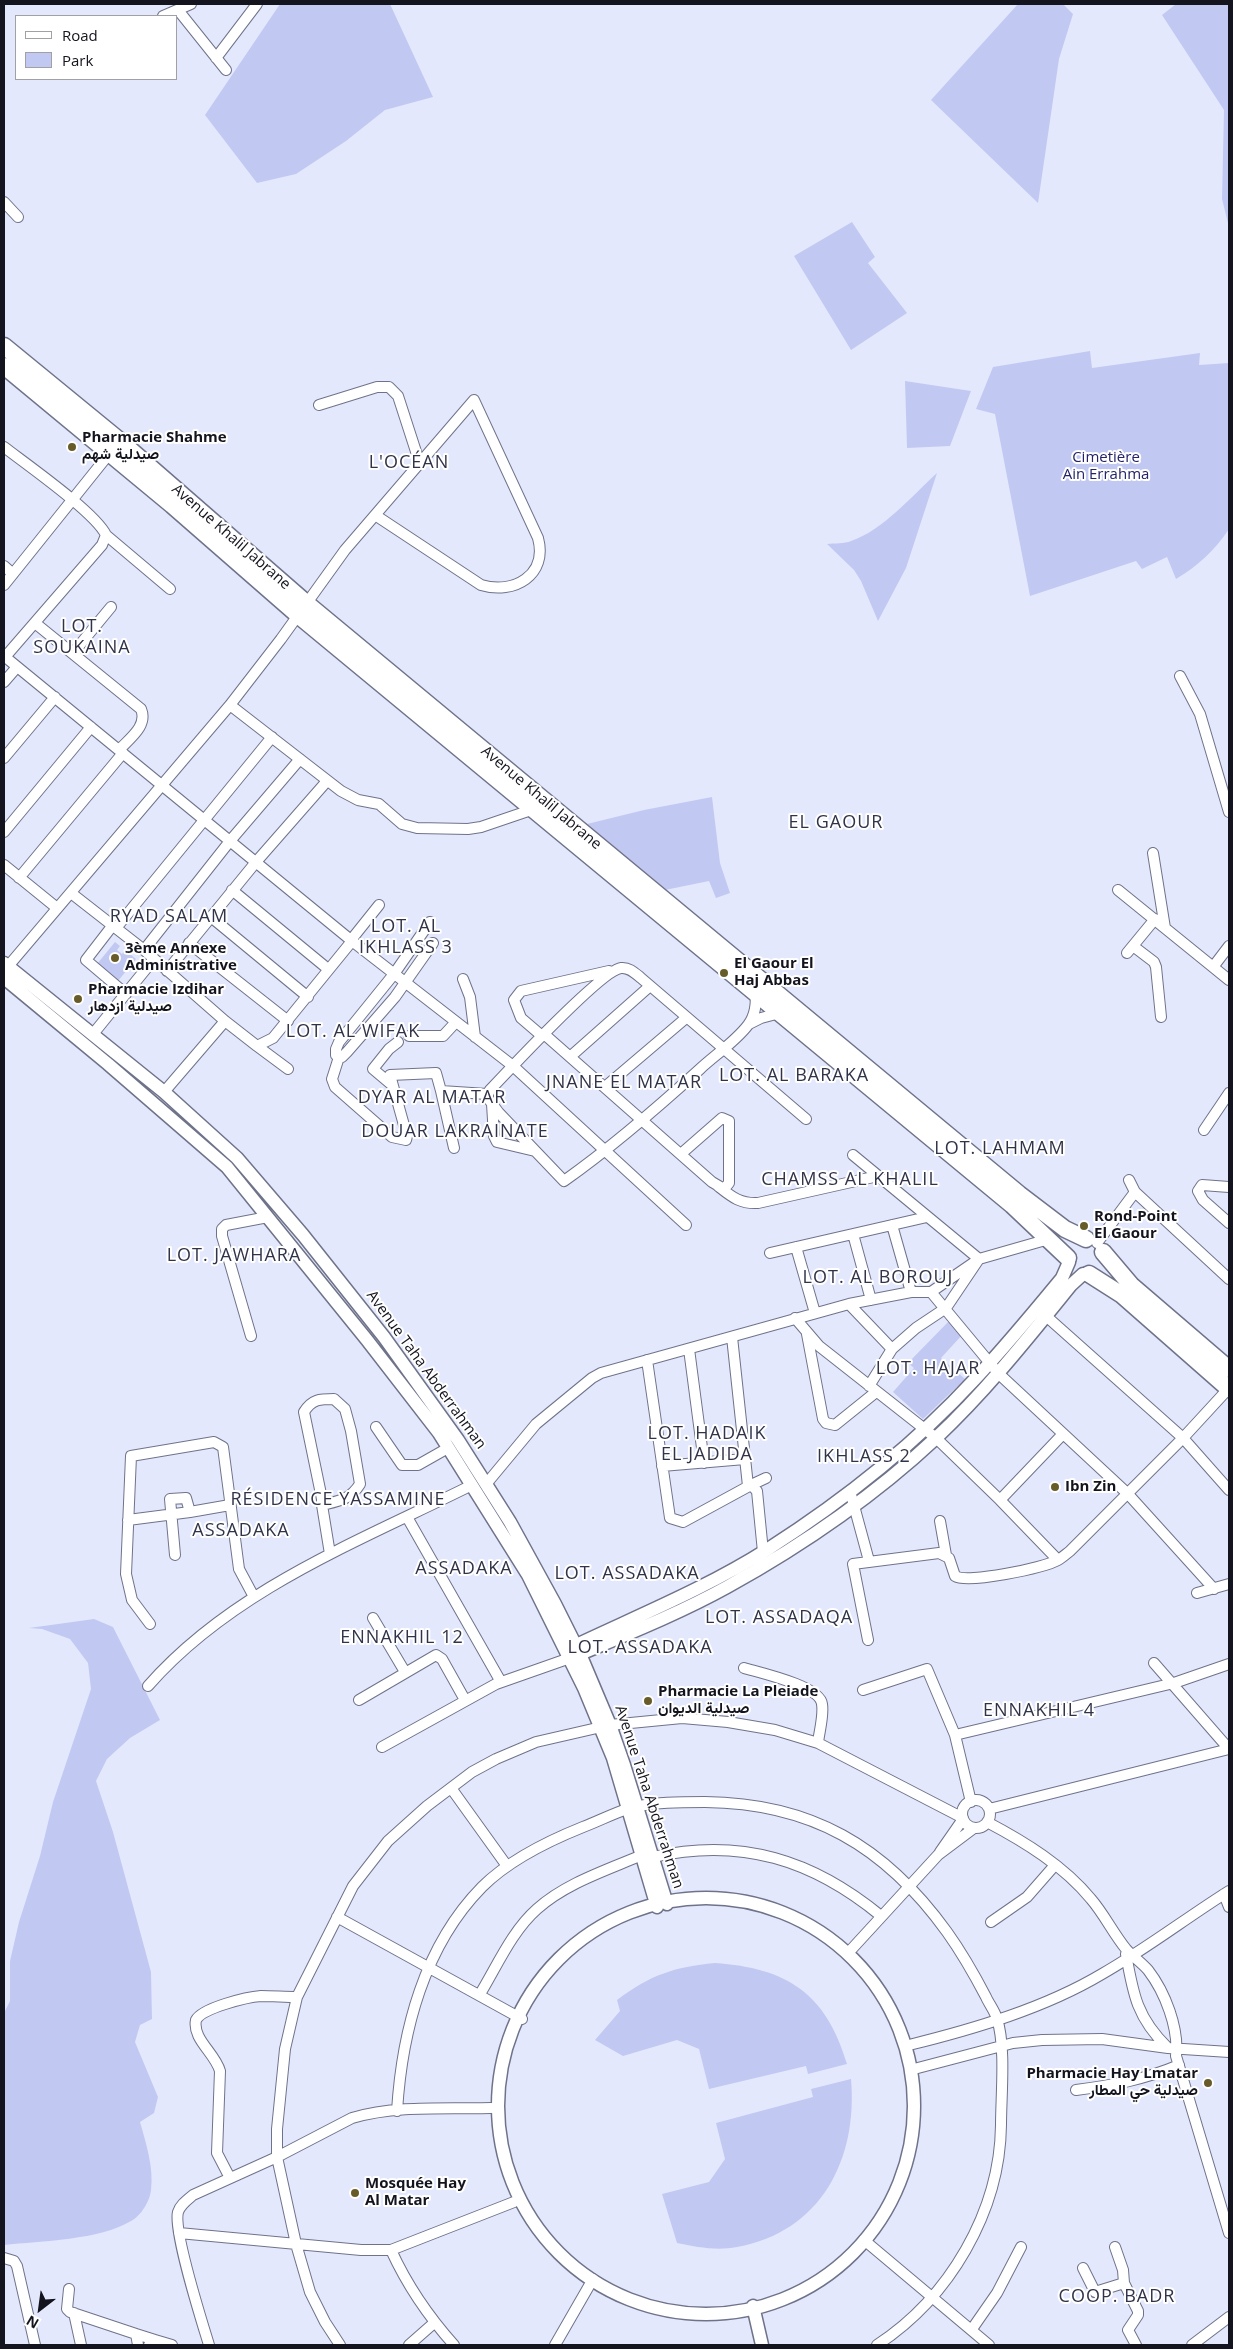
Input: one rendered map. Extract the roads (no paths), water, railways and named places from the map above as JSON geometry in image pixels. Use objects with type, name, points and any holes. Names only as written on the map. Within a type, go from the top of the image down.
[{"type":"main road","name":"Avenue Khalil Jabrane","points":[[4,346],[115,446],[302,609],[544,811],[780,1013],[1012,1205],[1069,1260]]},
{"type":"main road","name":"Avenue Khalil Jabrane","points":[[4,366],[115,446]]},
{"type":"main road","name":"Avenue Khalil Jabrane","points":[[544,811],[1065,1229],[1095,1244],[1131,1285],[1229,1370]]},
{"type":"main road","points":[[1086,1274],[1094,1272],[1102,1264],[1095,1244],[1080,1239],[1071,1247],[1069,1260],[1073,1269],[1086,1274],[1122,1295],[1229,1388]]},
{"type":"street","points":[[166,15],[191,4]]},
{"type":"street","points":[[216,58],[257,4]]},
{"type":"street","points":[[178,10],[226,70]]},
{"type":"street","points":[[4,202],[18,217]]},
{"type":"street","points":[[319,405],[377,387],[389,387],[398,396],[420,464]]},
{"type":"street","points":[[5,970],[230,704],[345,550],[375,515],[420,464],[474,400],[538,538],[541,550],[538,563],[533,573],[510,587],[496,589],[481,585],[375,515]]},
{"type":"street","points":[[4,584],[115,446]]},
{"type":"street","points":[[4,447],[72,501],[102,528],[106,535],[170,589]]},
{"type":"street","points":[[106,535],[102,546],[4,657],[351,941],[513,1066],[604,1152],[686,1225]]},
{"type":"street","points":[[4,566],[13,574]]},
{"type":"street","points":[[73,653],[111,607]]},
{"type":"street","points":[[19,878],[142,725],[144,716],[141,709],[35,623]]},
{"type":"street","points":[[4,682],[17,667]]},
{"type":"street","points":[[1180,676],[1200,714],[1229,812]]},
{"type":"street","points":[[4,758],[55,697]]},
{"type":"street","points":[[230,704],[350,797],[378,804],[402,824],[417,828],[468,829],[544,811]]},
{"type":"street","points":[[4,832],[91,727]]},
{"type":"street","points":[[126,994],[86,960],[272,737]]},
{"type":"street","points":[[144,950],[230,841],[300,759]]},
{"type":"street","points":[[167,971],[232,890],[328,781]]},
{"type":"street","points":[[1153,852],[1165,928]]},
{"type":"street","points":[[4,865],[57,908]]},
{"type":"street","points":[[232,890],[328,969]]},
{"type":"street","points":[[1118,890],[1229,980]]},
{"type":"street","points":[[71,893],[144,950],[225,1021],[288,1069]]},
{"type":"street","points":[[257,1046],[273,1038],[288,1021],[379,904]]},
{"type":"street","points":[[210,917],[308,996]]},
{"type":"street","points":[[1155,919],[1130,950],[1154,962],[1161,1017]]},
{"type":"street","points":[[339,1057],[335,1052],[339,1042],[394,974],[430,922]]},
{"type":"street","points":[[189,943],[288,1021]]},
{"type":"street","points":[[433,943],[405,982],[347,1052],[339,1057],[332,1079],[335,1087],[392,1137],[406,1140],[407,1133],[390,1075],[436,1073],[454,1148]]},
{"type":"street","points":[[1214,967],[1229,946]]},
{"type":"street","points":[[93,1034],[154,959]]},
{"type":"street","points":[[806,1119],[628,969],[615,970],[521,992],[516,995],[514,1000],[521,1018],[606,1086],[736,1200],[746,1204],[758,1203],[878,1176]]},
{"type":"street","name":"Avenue Taha Abderrahman","points":[[5,970],[93,1034],[164,1092],[238,1158],[297,1228],[422,1388],[499,1502],[573,1652],[605,1726],[633,1808],[662,1906]]},
{"type":"street","name":"Avenue Taha Abderrahman","points":[[5,970],[108,1064],[227,1167],[373,1347],[448,1448],[528,1575],[573,1652]]},
{"type":"street","points":[[487,1094],[543,1035],[599,982],[615,970]]},
{"type":"street","points":[[463,979],[470,997],[475,1037]]},
{"type":"street","points":[[570,1056],[650,986]]},
{"type":"street","points":[[748,1024],[755,1009],[755,991]]},
{"type":"street","points":[[487,1094],[492,1104],[564,1181],[643,1120],[748,1024],[780,1013]]},
{"type":"street","points":[[606,1086],[686,1018]]},
{"type":"street","points":[[164,1092],[225,1021]]},
{"type":"street","points":[[409,1036],[444,1036],[456,1022]]},
{"type":"street","points":[[393,1086],[373,1069],[389,1049],[398,1042]]},
{"type":"street","points":[[441,1091],[487,1094]]},
{"type":"street","points":[[1204,1130],[1229,1093]]},
{"type":"street","points":[[492,1104],[494,1136],[497,1142],[536,1151]]},
{"type":"street","points":[[682,1154],[722,1118],[727,1119],[730,1134],[729,1183],[726,1188],[718,1186]]},
{"type":"street","points":[[853,1156],[979,1259]]},
{"type":"street","points":[[1129,1180],[1135,1192],[1229,1279]]},
{"type":"street","points":[[1229,1187],[1202,1186],[1198,1194],[1229,1223]]},
{"type":"street","points":[[1095,1244],[1135,1192]]},
{"type":"street","points":[[250,1336],[222,1236],[222,1229],[226,1225],[268,1217]]},
{"type":"street","points":[[770,1253],[927,1217]]},
{"type":"street","points":[[892,1225],[911,1292]]},
{"type":"street","points":[[853,1234],[871,1300]]},
{"type":"street","points":[[487,1483],[536,1424],[592,1378],[610,1370],[849,1304],[911,1292],[931,1292],[979,1259],[1048,1239]]},
{"type":"street","points":[[796,1247],[815,1313]]},
{"type":"street","points":[[807,1334],[823,1418],[826,1423],[835,1425],[872,1389],[892,1349],[916,1328],[946,1308],[979,1259]]},
{"type":"street","points":[[573,1652],[763,1552],[850,1491],[924,1429],[990,1362],[1062,1278],[1069,1260]]},
{"type":"street","points":[[382,1747],[465,1700],[502,1682],[573,1652],[670,1616],[727,1588],[806,1539],[854,1504],[936,1438],[999,1374],[1071,1285],[1086,1274]]},
{"type":"street","points":[[931,1292],[999,1374],[1128,1494],[1214,1589]]},
{"type":"street","points":[[849,1304],[892,1349]]},
{"type":"street","points":[[1046,1316],[1183,1438],[1229,1490]]},
{"type":"street","points":[[795,1318],[819,1346],[936,1438],[1058,1560]]},
{"type":"street","points":[[732,1337],[745,1459],[750,1485],[757,1491],[763,1552]]},
{"type":"street","points":[[689,1349],[704,1462]]},
{"type":"street","points":[[647,1360],[670,1518],[680,1522],[766,1478]]},
{"type":"street","points":[[940,1521],[946,1555],[955,1576],[960,1579],[1024,1571],[1058,1560],[1070,1551],[1128,1494],[1229,1388]]},
{"type":"street","points":[[322,1505],[344,1501],[355,1493],[360,1484],[351,1431],[345,1409],[334,1399],[316,1399],[308,1405],[304,1412],[330,1554]]},
{"type":"street","points":[[376,1427],[402,1465],[418,1465],[448,1448]]},
{"type":"street","points":[[1000,1500],[1063,1434]]},
{"type":"street","points":[[150,1624],[132,1600],[126,1574],[131,1456],[214,1442],[223,1447],[239,1569],[254,1597]]},
{"type":"street","points":[[662,1466],[745,1459]]},
{"type":"street","points":[[148,1686],[166,1665],[254,1597],[330,1554],[472,1485]]},
{"type":"street","points":[[850,1491],[869,1561]]},
{"type":"street","points":[[176,1555],[170,1498],[180,1496],[186,1498],[190,1512]]},
{"type":"street","points":[[487,1509],[499,1502]]},
{"type":"street","points":[[128,1520],[230,1505]]},
{"type":"street","points":[[408,1517],[502,1682]]},
{"type":"street","points":[[868,1640],[853,1564],[928,1552],[946,1555]]},
{"type":"street","points":[[1197,1593],[1229,1584]]},
{"type":"street","points":[[373,1618],[405,1672]]},
{"type":"street","points":[[359,1700],[436,1655],[442,1659],[465,1700]]},
{"type":"street","points":[[989,1809],[1229,1749],[1174,1683],[1154,1663]]},
{"type":"street","points":[[955,1735],[1174,1683],[1229,1664]]},
{"type":"street","points":[[744,1668],[807,1689],[818,1696],[822,1704],[818,1743]]},
{"type":"street","points":[[863,1690],[927,1669],[955,1735],[971,1802]]},
{"type":"street","points":[[340,2345],[324,2322],[310,2292],[296,2244],[277,2157],[278,2120],[285,2049],[297,1997],[353,1886],[388,1841],[427,1806],[472,1772],[496,1759],[536,1742],[605,1726],[682,1718],[728,1722],[775,1730],[818,1743],[963,1818],[974,1828]]},
{"type":"street","points":[[451,1788],[507,1866]]},
{"type":"street","points":[[397,2111],[399,2077],[405,2041],[414,2008],[429,1967],[451,1928],[467,1905],[482,1887],[507,1866],[564,1835],[633,1808],[683,1802],[735,1802],[794,1814],[828,1827],[857,1843],[881,1860],[908,1886],[938,1920],[961,1951],[997,2019],[1001,2046],[1000,2149],[998,2166],[986,2205],[974,2233],[955,2267],[934,2298],[905,2325],[877,2345]]},
{"type":"street","points":[[938,1855],[963,1818],[964,1809],[971,1802],[984,1803],[989,1809],[988,1822]]},
{"type":"street","points":[[849,1952],[938,1855],[974,1828],[979,1828],[988,1822]]},
{"type":"street","points":[[988,1822],[1023,1843],[1075,1881],[1091,1898],[1128,1954],[1147,1970],[1159,1987],[1172,2023],[1175,2054],[1229,2233]]},
{"type":"street","points":[[480,1994],[519,1929],[536,1909],[558,1892],[647,1856],[711,1851],[751,1853],[772,1857],[814,1871],[841,1885],[881,1916]]},
{"type":"street","points":[[991,1922],[1027,1897],[1055,1865]]},
{"type":"street","points":[[910,2045],[964,2031],[1064,1994],[1102,1974],[1128,1954],[1226,1893],[1229,1906]]},
{"type":"street","points":[[716,1901],[767,1908],[814,1927],[849,1952],[876,1978],[902,2019],[910,2045],[914,2069],[915,2120],[907,2159],[893,2195],[878,2222],[864,2240],[838,2266],[814,2282],[783,2297],[753,2306],[717,2310],[671,2308],[624,2294],[593,2279],[551,2246],[528,2222],[514,2202],[496,2158],[492,2138],[491,2108],[500,2064],[522,2019],[541,1985],[570,1952],[609,1924],[662,1906],[716,1901]]},
{"type":"street","points":[[337,1917],[480,1994],[522,2019]]},
{"type":"street","points":[[1128,1954],[1130,1980],[1138,2008],[1155,2034],[1175,2054]]},
{"type":"street","points":[[230,2178],[217,2153],[220,2071],[217,2061],[198,2035],[196,2020],[201,2013],[245,1999],[259,1996],[297,1997]]},
{"type":"street","points":[[914,2069],[1001,2046],[1028,2041],[1080,2039],[1123,2041],[1175,2054],[1229,2052]]},
{"type":"street","points":[[1076,2090],[1122,2084],[1151,2077],[1175,2054]]},
{"type":"street","points":[[209,2345],[179,2233],[178,2212],[183,2203],[193,2195],[277,2157],[352,2118],[397,2111],[491,2108]]},
{"type":"street","points":[[179,2233],[361,2250],[391,2250],[514,2202]]},
{"type":"street","points":[[864,2240],[989,2345]]},
{"type":"street","points":[[972,2329],[997,2293],[1021,2247]]},
{"type":"street","points":[[1115,2247],[1123,2270],[1124,2283],[1138,2311],[1138,2315],[1128,2330],[1136,2345]]},
{"type":"street","points":[[391,2250],[403,2276],[434,2323],[454,2345]]},
{"type":"street","points":[[4,2258],[14,2260],[17,2266],[35,2345]]},
{"type":"street","points":[[1083,2268],[1095,2292],[1124,2283]]},
{"type":"street","points":[[555,2345],[593,2279]]},
{"type":"street","points":[[70,2289],[67,2308],[74,2313],[136,2334],[152,2343],[172,2345]]},
{"type":"street","points":[[753,2306],[762,2345]]},
{"type":"street","points":[[74,2313],[81,2345]]},
{"type":"street","points":[[1192,2345],[1229,2317]]},
{"type":"street","points":[[409,2345],[434,2323]]},
{"type":"street","points":[[136,2334],[138,2345]]},
{"type":"place","name":"Pharmacie Shahme صيدلية شهم","points":[[72,447]]},
{"type":"place","name":"3ème Annexe Administrative","points":[[115,958]]},
{"type":"place","name":"El Gaour El Haj Abbas","points":[[724,973]]},
{"type":"place","name":"Pharmacie Izdihar صيدلية ازدهار","points":[[78,999]]},
{"type":"place","name":"Rond-Point El Gaour","points":[[1084,1226]]},
{"type":"place","name":"Ibn Zin","points":[[1055,1487]]},
{"type":"place","name":"Pharmacie La Pleiade صيدلية الديوان","points":[[648,1701]]},
{"type":"place","name":"Pharmacie Hay Lmatar صيدلية حي المطار","points":[[1208,2083]]},
{"type":"place","name":"Mosquée Hay Al Matar","points":[[355,2193]]},
{"type":"district","name":"L'OCÉAN","points":[[409,463]]},
{"type":"district","name":"LOT. SOUKAINA","points":[[82,638]]},
{"type":"district","name":"EL GAOUR","points":[[836,823]]},
{"type":"district","name":"RYAD SALAM","points":[[169,917]]},
{"type":"district","name":"LOT. AL IKHLASS 3","points":[[406,938]]},
{"type":"district","name":"LOT. AL WIFAK","points":[[353,1032]]},
{"type":"district","name":"LOT. AL BARAKA","points":[[794,1076]]},
{"type":"district","name":"JNANE EL MATAR","points":[[624,1083]]},
{"type":"district","name":"DYAR AL MATAR","points":[[432,1098]]},
{"type":"district","name":"DOUAR LAKRAINATE","points":[[455,1132]]},
{"type":"district","name":"LOT. LAHMAM","points":[[1000,1149]]},
{"type":"district","name":"CHAMSS AL KHALIL","points":[[850,1180]]},
{"type":"district","name":"LOT. JAWHARA","points":[[234,1256]]},
{"type":"district","name":"LOT. AL BOROUJ","points":[[878,1278]]},
{"type":"district","name":"LOT. HAJAR","points":[[928,1369]]},
{"type":"district","name":"LOT. HADAIK EL JADIDA","points":[[707,1444]]},
{"type":"district","name":"IKHLASS 2","points":[[864,1457]]},
{"type":"district","name":"RÉSIDENCE YASSAMINE","points":[[338,1500]]},
{"type":"district","name":"ASSADAKA","points":[[241,1531]]},
{"type":"district","name":"ASSADAKA","points":[[464,1569]]},
{"type":"district","name":"LOT. ASSADAKA","points":[[627,1574]]},
{"type":"district","name":"LOT. ASSADAQA","points":[[779,1618]]},
{"type":"district","name":"ENNAKHIL 12","points":[[402,1638]]},
{"type":"district","name":"LOT. ASSADAKA","points":[[640,1648]]},
{"type":"district","name":"ENNAKHIL 4","points":[[1039,1711]]},
{"type":"district","name":"COOP. BADR","points":[[1117,2297]]},
{"type":"park label","name":"Cimetière Ain Errahma","points":[[1106,466]]}]
